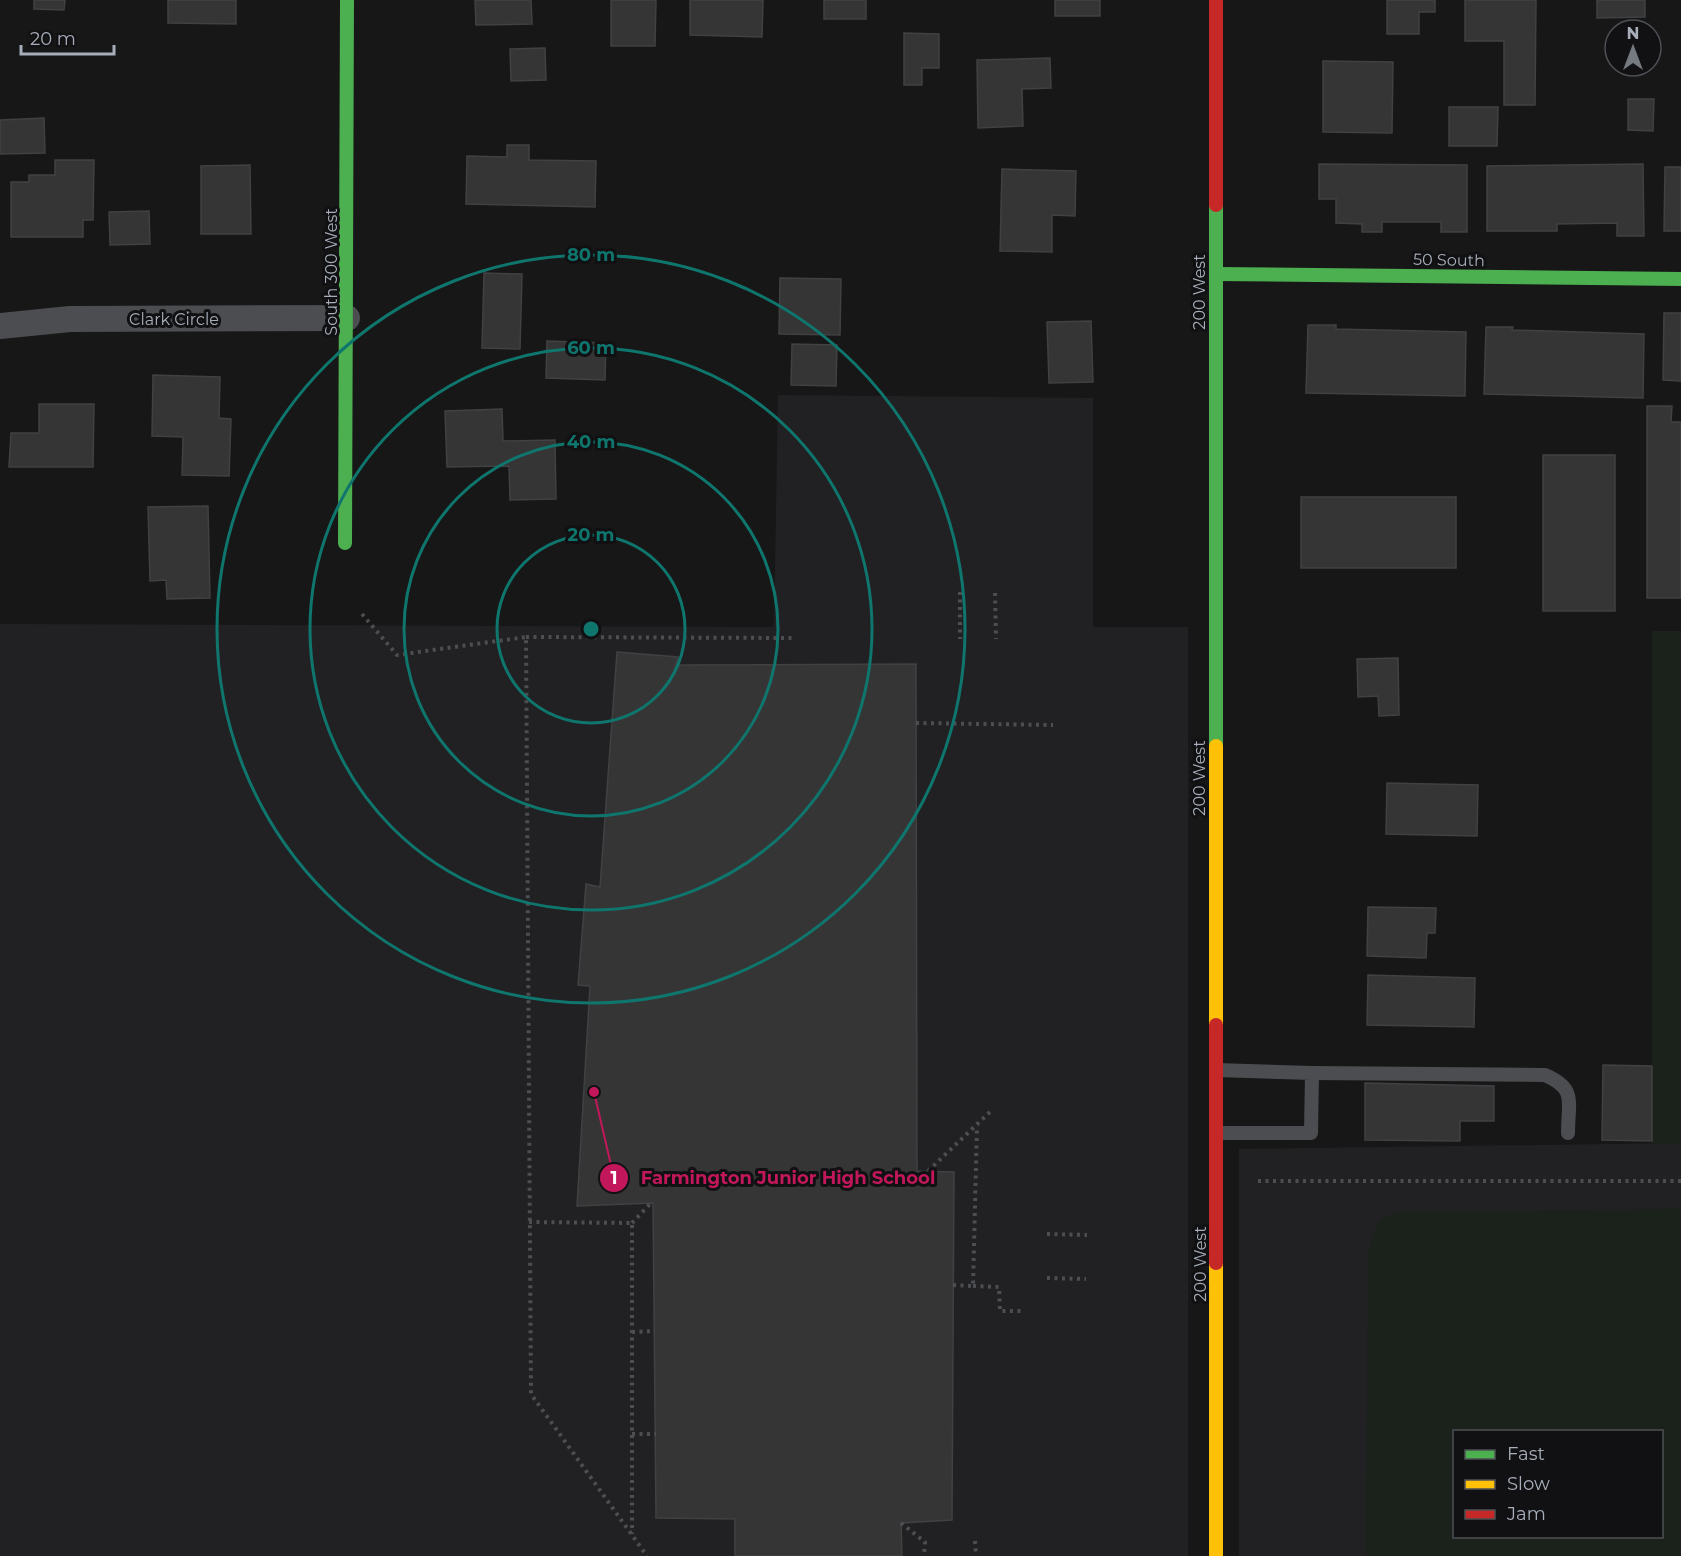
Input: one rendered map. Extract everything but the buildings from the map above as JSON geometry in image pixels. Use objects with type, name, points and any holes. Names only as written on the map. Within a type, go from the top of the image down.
[{"type":"main road","name":"South 300 West","points":[[345,543],[347,0]]},
{"type":"main road","name":"200 West","points":[[1216,0],[1216,1556]]},
{"type":"main road","name":"50 South","points":[[1216,274],[1681,279]]},
{"type":"street","name":"Clark Circle","points":[[0,326],[70,319],[347,318]]},
{"type":"lane","points":[[1216,1070],[1545,1075],[1562,1082],[1568,1091],[1568,1133]]},
{"type":"lane","points":[[1216,1133],[1311,1133],[1311,1072]]},
{"type":"path","points":[[960,592],[960,639]]},
{"type":"path","points":[[995,593],[996,639]]},
{"type":"path","points":[[362,614],[397,655],[526,637],[792,638]]},
{"type":"path","points":[[526,637],[531,1394],[647,1556]]},
{"type":"path","points":[[916,723],[1053,724]]},
{"type":"path","points":[[928,1171],[992,1112]]},
{"type":"path","points":[[973,1286],[976,1126]]},
{"type":"path","points":[[1258,1181],[1681,1181]]},
{"type":"path","points":[[632,1535],[632,1223],[650,1204]]},
{"type":"path","points":[[529,1222],[632,1223]]},
{"type":"path","points":[[1047,1234],[1087,1235]]},
{"type":"path","points":[[1047,1278],[1086,1279]]},
{"type":"path","points":[[953,1286],[999,1287],[1000,1311],[1021,1311]]},
{"type":"path","points":[[632,1332],[654,1331]]},
{"type":"path","points":[[632,1434],[656,1434]]},
{"type":"path","points":[[901,1523],[925,1542],[924,1556]]},
{"type":"path","points":[[975,1540],[976,1556]]},
{"type":"shaded area","points":[[778,395],[1093,398],[1093,627],[1188,627],[1188,1556],[0,1556],[0,624],[774,627]]},
{"type":"shaded area","points":[[1652,631],[1681,631],[1681,1143],[1652,1143]]},
{"type":"shaded area","points":[[1681,1143],[1681,1556],[1239,1556],[1239,1149]]},
{"type":"shaded area","points":[[1681,1209],[1681,1556],[1366,1556],[1368,1254],[1378,1221],[1397,1212]]},
{"type":"traffic: fast","points":[[345,543],[347,0]]},
{"type":"traffic: fast","points":[[1216,205],[1216,746]]},
{"type":"traffic: fast","points":[[1216,274],[1681,279]]},
{"type":"traffic: slow","points":[[1216,746],[1216,1025]]},
{"type":"traffic: slow","points":[[1216,1263],[1216,1556]]},
{"type":"traffic: jam","points":[[1216,0],[1216,205]]},
{"type":"traffic: jam","points":[[1216,1025],[1216,1263]]},
{"type":"place","name":"Farmington Junior High School","points":[[594,1092]]}]
